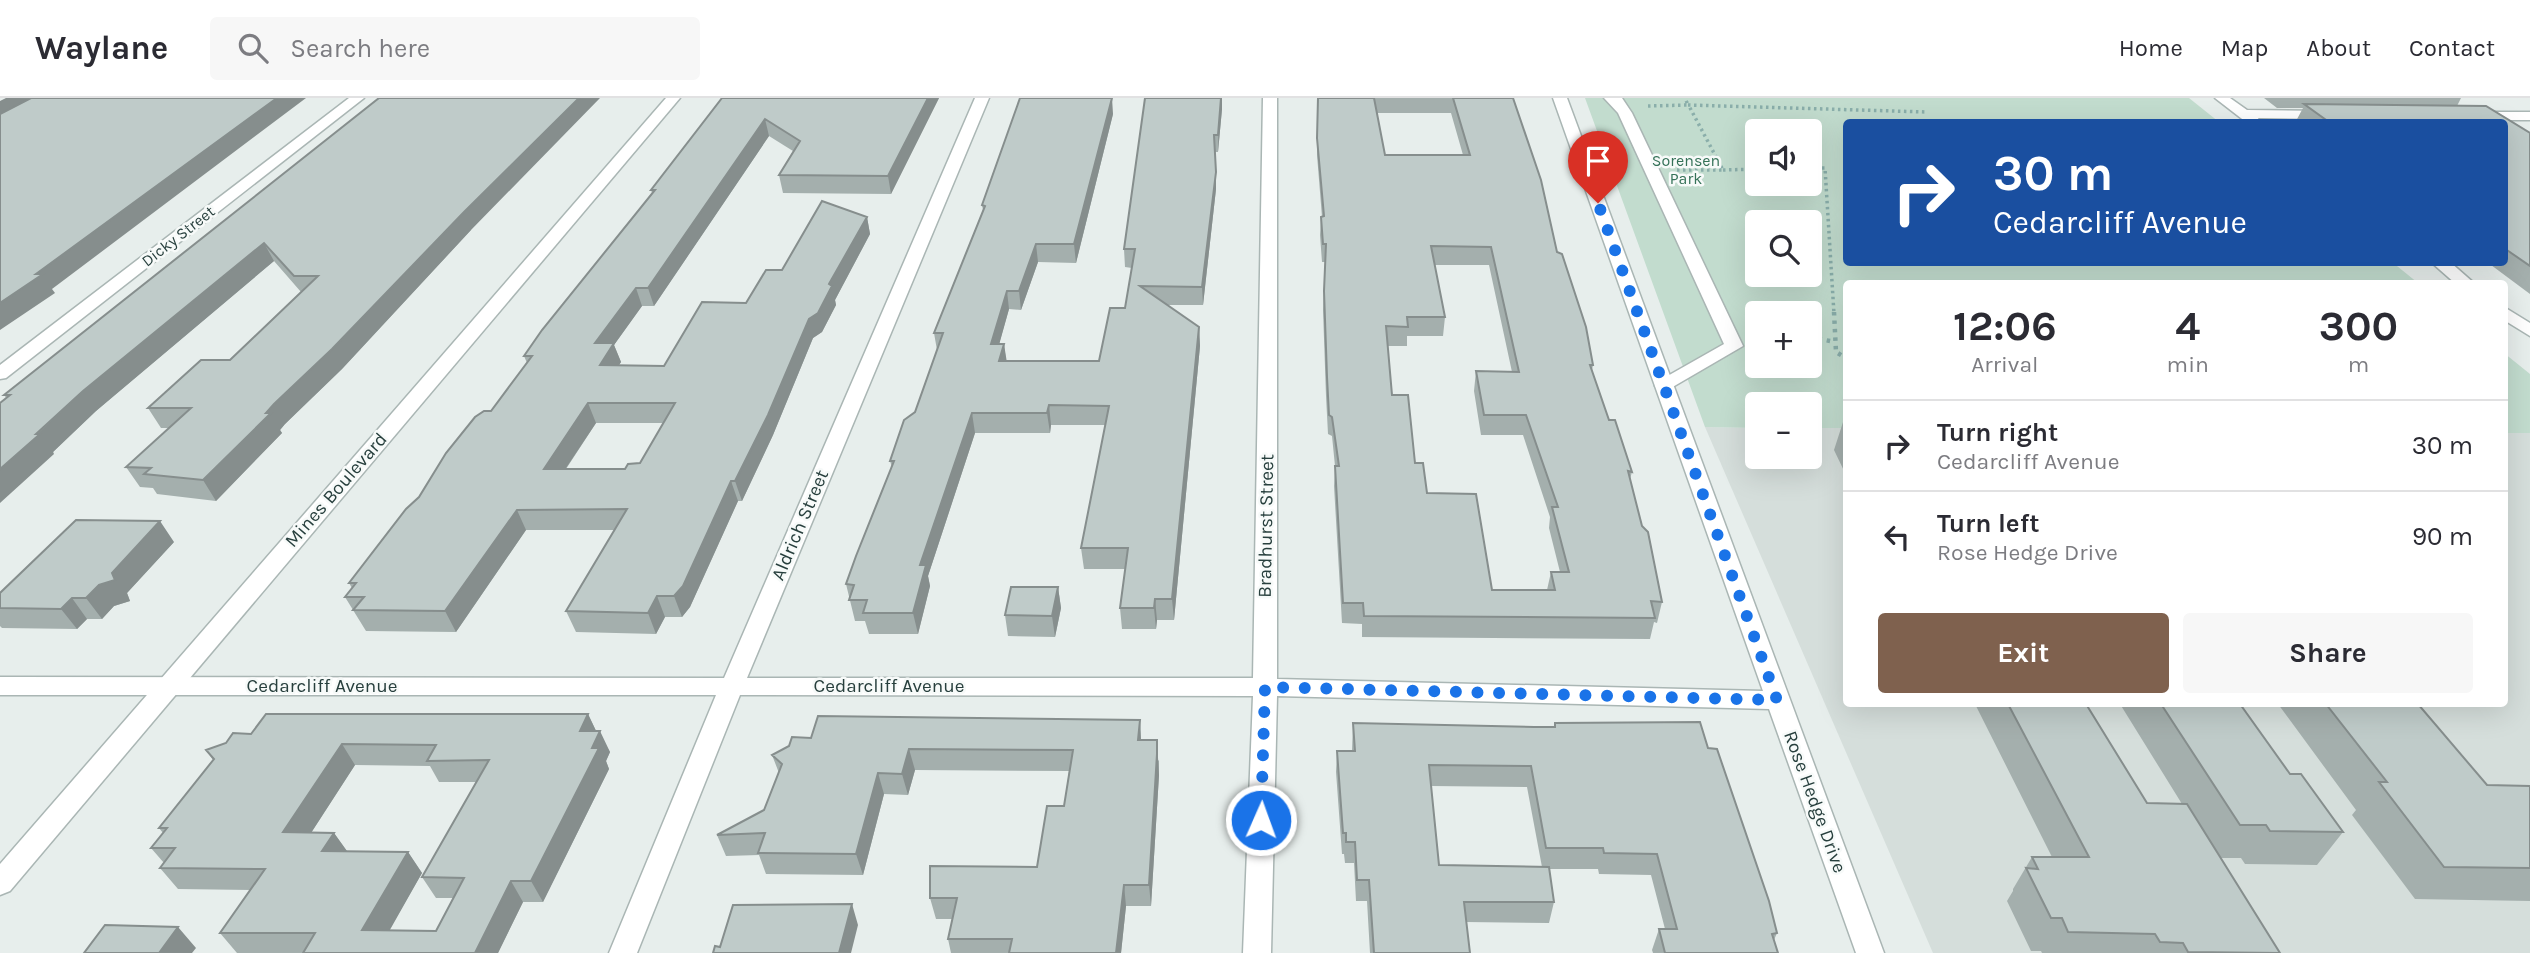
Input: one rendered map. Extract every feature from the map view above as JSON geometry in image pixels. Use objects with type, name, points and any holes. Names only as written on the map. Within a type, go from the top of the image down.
[{"type":"street","name":"Dicky Street","points":[[0,374],[357,98]]},
{"type":"street","name":"Mines Boulevard","points":[[0,883],[673,98]]},
{"type":"street","name":"Aldrich Street","points":[[623,953],[732,686],[982,98]]},
{"type":"street","name":"Bradhurst Street","points":[[1257,953],[1265,687],[1270,98]]},
{"type":"street","name":"Rose Hedge Drive","points":[[1560,98],[1870,953]]},
{"type":"street","points":[[2222,98],[2249,118],[2341,115]]},
{"type":"street","points":[[1616,102],[1734,346],[1664,386]]},
{"type":"street","points":[[2466,116],[2530,116]]},
{"type":"street","points":[[2508,116],[2530,129]]},
{"type":"street","points":[[2444,266],[2462,280]]},
{"type":"street","points":[[2508,315],[2530,331]]},
{"type":"street","name":"Cedarcliff Avenue","points":[[0,686],[1265,687],[1777,700]]},
{"type":"path","points":[[1685,98],[1723,170]]},
{"type":"path","points":[[1616,102],[1927,112]]},
{"type":"path","points":[[1822,168],[1825,168],[1836,352],[1843,356]]},
{"type":"path","points":[[1651,170],[1745,169]]},
{"type":"path","points":[[1822,339],[1836,342]]},
{"type":"shaded area","points":[[1705,427],[1745,428],[1745,469],[1822,469],[1822,428],[1843,428],[1843,707],[2508,707],[2508,433],[2530,433],[2530,953],[1933,953]]},
{"type":"green space","name":"Sorensen Park","points":[[1585,98],[2189,98],[2215,119],[1843,119],[1843,266],[2397,266],[2414,280],[1843,280],[1843,428],[1822,428],[1822,392],[1745,392],[1745,428],[1705,427]]},
{"type":"green space","points":[[2508,356],[2530,374],[2530,433],[2508,433]]},
{"type":"building","points":[[31,98],[277,98],[36,274],[43,274],[0,303],[0,114]]},
{"type":"building","points":[[379,98],[579,98],[332,349],[274,404],[266,413],[271,413],[203,480],[144,474],[151,468],[126,467],[191,408],[148,408],[201,360],[230,360],[318,276],[294,276],[264,243],[83,391],[0,469],[0,403],[10,395],[4,395]]},
{"type":"building","points":[[722,98],[928,98],[888,176],[779,175],[800,141],[765,119],[648,288],[636,288],[595,343],[614,343],[600,365],[664,366],[702,302],[746,303],[766,270],[782,270],[822,201],[867,217],[829,284],[832,286],[818,313],[809,319],[768,415],[735,481],[731,481],[683,586],[674,596],[657,596],[648,613],[566,611],[627,509],[517,510],[445,611],[353,610],[364,597],[345,597],[356,583],[349,583],[406,509],[419,497],[446,453],[475,417],[484,411],[491,411],[532,356],[524,356],[542,330],[655,190],[651,190]],"holes":[[[588,403],[675,403],[640,463],[628,464],[625,469],[544,469]]]},
{"type":"building","points":[[1020,98],[1112,98],[1074,244],[1036,244],[1019,291],[1007,291],[991,344],[1004,344],[999,361],[1099,361],[1110,308],[1125,308],[1135,249],[1124,249],[1145,98],[1221,98],[1218,135],[1214,135],[1216,172],[1202,287],[1140,286],[1199,327],[1172,599],[1155,599],[1154,608],[1120,608],[1128,548],[1081,548],[1109,406],[1049,405],[1047,413],[972,413],[920,565],[926,565],[913,613],[863,613],[867,600],[849,600],[854,585],[846,584],[894,461],[890,461],[904,420],[915,412],[943,333],[934,333],[985,206],[982,205]]},
{"type":"building","points":[[1318,98],[1374,98],[1385,155],[1470,155],[1453,98],[1513,98],[1541,180],[1557,252],[1562,254],[1586,327],[1593,365],[1590,365],[1609,420],[1615,420],[1632,472],[1628,471],[1642,526],[1648,532],[1662,602],[1651,601],[1655,618],[1364,616],[1363,603],[1343,603],[1335,466],[1339,466],[1332,417],[1329,415],[1324,291],[1326,244],[1323,244],[1321,217],[1324,216],[1317,138]],"holes":[[[1431,246],[1491,247],[1519,372],[1476,371],[1484,415],[1526,415],[1558,507],[1552,507],[1569,572],[1551,572],[1555,590],[1492,590],[1476,494],[1427,493],[1423,463],[1415,463],[1408,395],[1392,395],[1386,326],[1408,327],[1407,317],[1445,317]]]},
{"type":"building","points":[[2304,104],[2486,106],[2507,119],[2325,119]]},
{"type":"building","points":[[2508,120],[2530,133],[2530,266],[2508,251]]},
{"type":"building","points":[[76,520],[160,521],[112,573],[115,580],[99,585],[86,598],[72,598],[61,609],[0,608],[0,593]]},
{"type":"building","points":[[1011,587],[1058,587],[1052,616],[1005,615]]},
{"type":"building","points":[[2010,707],[2088,707],[2147,803],[2187,804],[2280,953],[2188,952],[2183,943],[2160,942],[2155,934],[2068,932],[2062,918],[2051,918],[2026,868],[2038,869],[2032,857],[2089,857]]},
{"type":"building","points":[[2163,707],[2242,707],[2290,774],[2301,774],[2343,832],[2270,831],[2266,825],[2240,825]]},
{"type":"building","points":[[2328,707],[2421,707],[2487,785],[2530,786],[2530,868],[2444,867],[2379,782],[2387,782]]},
{"type":"building","points":[[266,714],[588,714],[580,731],[600,731],[592,748],[599,748],[531,881],[511,881],[475,953],[303,953],[315,933],[220,933],[265,869],[160,868],[175,848],[151,848],[167,828],[159,828],[214,759],[206,750],[226,743],[233,733],[251,734]],"holes":[[[342,744],[436,745],[427,761],[489,760],[422,877],[464,878],[436,931],[362,930],[408,852],[322,851],[334,833],[283,832]]]},
{"type":"building","points":[[818,716],[1140,720],[1138,740],[1157,740],[1149,885],[1124,885],[1116,953],[1009,953],[1012,939],[948,939],[957,898],[930,898],[930,866],[1037,867],[1047,806],[1064,806],[1073,750],[909,749],[902,774],[878,773],[856,854],[758,853],[765,833],[717,835],[764,810],[782,764],[772,755],[789,746],[792,737],[811,738]]},
{"type":"building","points":[[1700,722],[1708,748],[1717,749],[1769,901],[1777,933],[1772,934],[1778,953],[1665,953],[1659,929],[1677,929],[1657,854],[1604,853],[1603,848],[1546,848],[1531,766],[1429,765],[1439,865],[1549,867],[1554,902],[1464,902],[1470,953],[1374,953],[1369,880],[1357,880],[1355,842],[1346,842],[1346,833],[1343,833],[1337,751],[1355,751],[1353,723],[1555,727],[1555,723]]},
{"type":"building","points":[[852,904],[839,953],[713,953],[715,946],[720,947],[733,905]]},
{"type":"building","points":[[105,925],[178,927],[159,953],[84,953]]},
{"type":"route","points":[[1261,820],[1265,687],[1777,700],[1598,203]]}]
